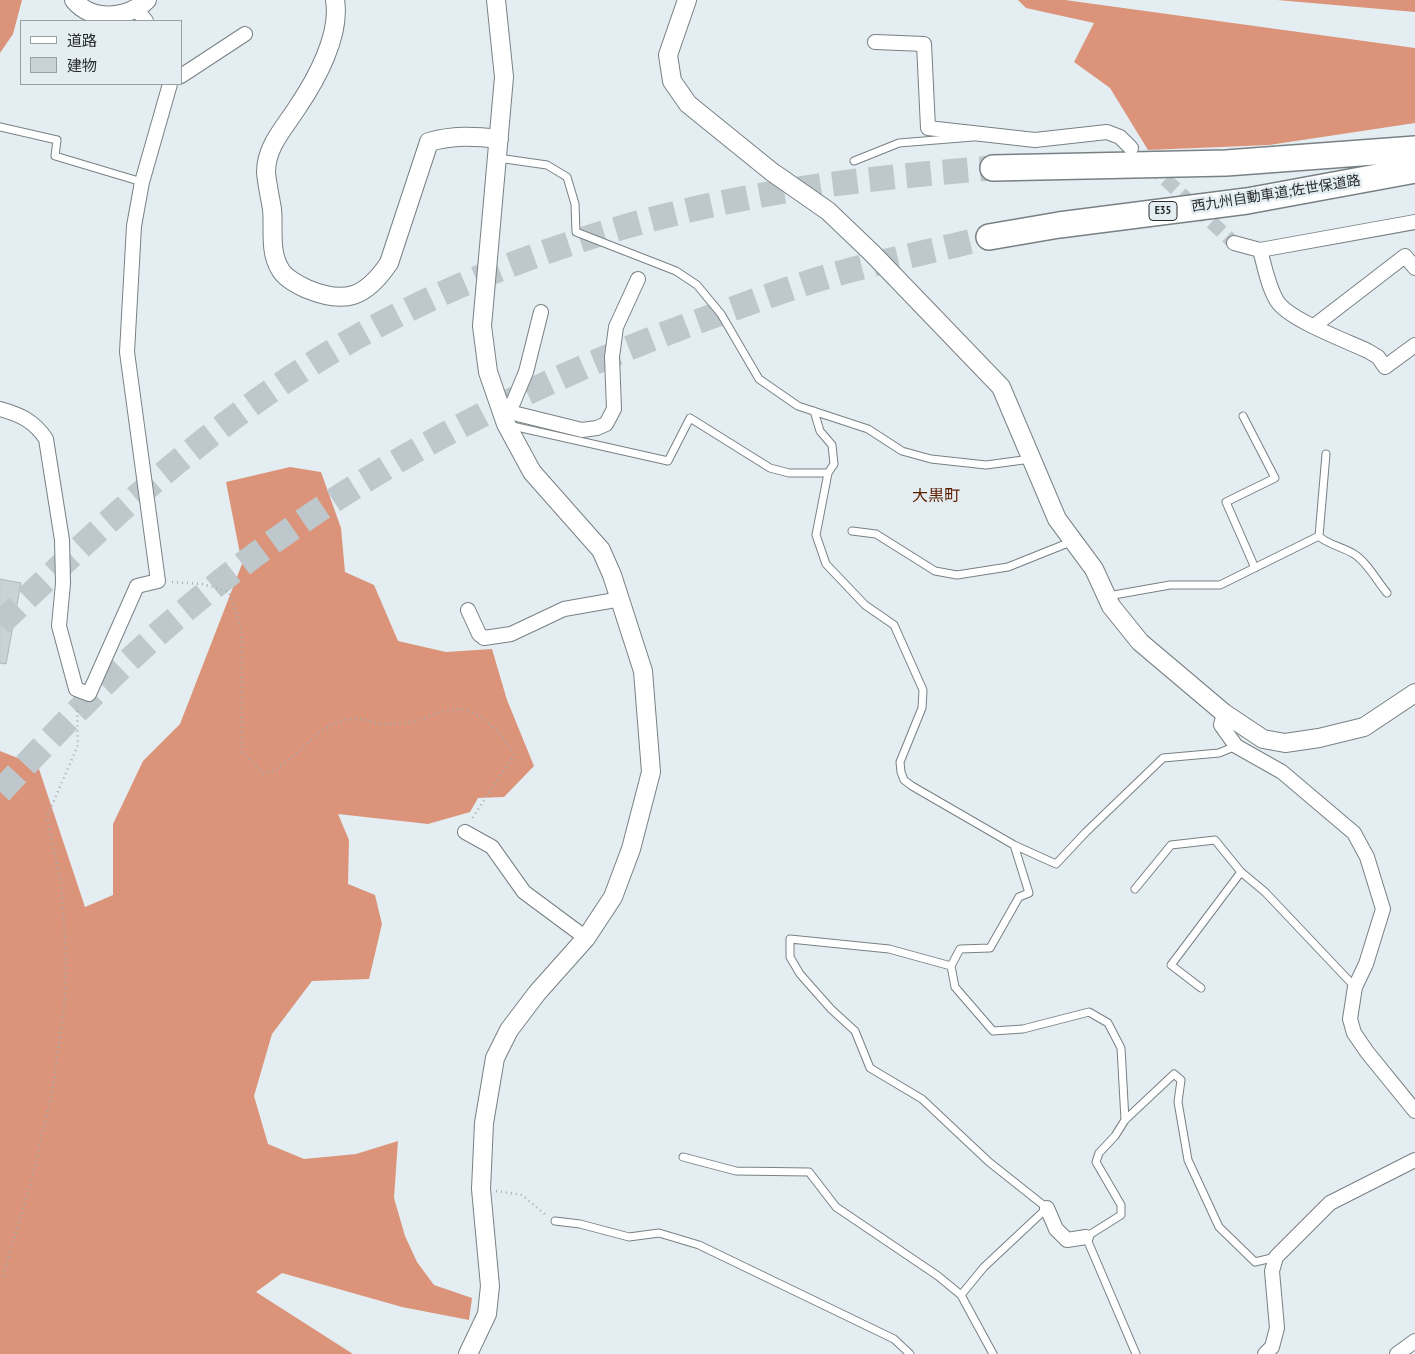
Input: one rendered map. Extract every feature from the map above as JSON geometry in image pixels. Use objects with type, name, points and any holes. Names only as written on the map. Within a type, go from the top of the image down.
[{"type":"highway","points":[[1334,155],[1415,134]]},
{"type":"highway","name":"西九州自動車道;佐世保道路","points":[[993,168],[1226,163],[1415,149]]},
{"type":"highway","name":"西九州自動車道;佐世保道路","points":[[988,237],[1059,225],[1247,201],[1337,186],[1415,170]]},
{"type":"highway","points":[[1337,186],[1415,186]]},
{"type":"street","points":[[74,0],[91,13],[110,16],[143,10]]},
{"type":"street","points":[[335,0],[337,10],[333,30],[318,77],[267,155],[266,172],[272,211],[272,242],[280,269],[299,285],[321,295],[341,299],[362,293],[377,280],[389,263],[429,142],[447,137],[468,136],[500,139]]},
{"type":"street","points":[[468,1354],[487,1314],[490,1286],[481,1190],[484,1123],[495,1058],[510,1030],[537,993],[586,938],[613,897],[631,849],[651,772],[643,671],[621,599],[601,550],[532,472],[504,417],[488,372],[482,326],[504,77],[496,0]]},
{"type":"street","points":[[687,0],[668,55],[672,81],[688,104],[772,172],[828,211],[872,253],[1001,387],[1057,518],[1094,569],[1112,606],[1140,642],[1224,713],[1262,739],[1284,743],[1319,738],[1364,727],[1415,693]]},
{"type":"street","points":[[182,75],[245,34]]},
{"type":"street","points":[[875,42],[924,44],[928,128],[1035,140],[1107,132],[1120,138],[1130,148]]},
{"type":"street","points":[[0,410],[14,413],[37,425],[46,439],[62,540],[63,583],[59,626],[76,689],[89,694],[136,586],[158,581],[127,352],[134,226],[142,182],[170,85]]},
{"type":"street","points":[[1234,243],[1260,250],[1415,222]]},
{"type":"street","points":[[1260,250],[1269,284],[1278,303],[1294,316],[1368,351],[1378,358],[1385,367],[1415,345]]},
{"type":"street","points":[[1314,326],[1405,256],[1415,268]]},
{"type":"street","points":[[504,417],[582,430],[598,428],[606,424],[614,409],[612,357],[616,327],[638,279]]},
{"type":"street","points":[[504,417],[513,403],[526,372],[541,312]]},
{"type":"street","points":[[468,610],[479,634],[484,638],[511,634],[564,609],[621,599]]},
{"type":"street","points":[[1224,713],[1221,725],[1236,746],[1289,778],[1354,833],[1367,857],[1383,909],[1366,964],[1355,986],[1350,1019],[1354,1033],[1415,1111]]},
{"type":"street","points":[[465,832],[492,847],[524,892],[586,938]]},
{"type":"street","points":[[1265,1354],[1272,1347],[1277,1328],[1272,1270],[1276,1257],[1330,1203],[1415,1160]]},
{"type":"street","points":[[1047,1208],[1056,1229],[1067,1240],[1086,1237]]},
{"type":"street","points":[[1396,1354],[1415,1340]]},
{"type":"lane","points":[[0,127],[57,140],[55,156],[142,182]]},
{"type":"lane","points":[[854,161],[899,143],[960,140],[990,135]]},
{"type":"lane","points":[[498,158],[546,165],[567,177],[575,204],[576,232],[676,271],[697,285],[721,314],[759,379],[798,406],[868,429],[902,451],[931,459],[986,465],[1031,459]]},
{"type":"lane","points":[[814,410],[820,431],[832,445],[834,464],[828,473],[816,536],[826,564],[865,605],[894,625],[923,690],[922,708],[900,762],[904,780],[1014,845],[1056,864],[1086,832],[1163,758],[1219,753],[1236,746]]},
{"type":"lane","points":[[1243,416],[1275,478],[1226,502],[1256,568]]},
{"type":"lane","points":[[504,417],[668,461],[690,418],[770,468],[789,473],[828,473]]},
{"type":"lane","points":[[1326,454],[1319,536],[1322,540],[1335,543],[1356,554],[1387,593]]},
{"type":"lane","points":[[852,530],[876,534],[935,571],[957,574],[1008,567],[1074,541]]},
{"type":"lane","points":[[1107,597],[1170,585],[1220,585],[1319,536]]},
{"type":"lane","points":[[1135,889],[1171,845],[1215,840],[1241,872],[1264,892],[1355,986]]},
{"type":"lane","points":[[1014,845],[1029,893],[1019,897],[990,948],[960,949],[951,966],[954,987],[994,1031],[1023,1028],[1089,1012],[1108,1023],[1121,1048],[1125,1120]]},
{"type":"lane","points":[[1201,988],[1171,965],[1241,872]]},
{"type":"lane","points":[[951,966],[889,949],[790,939],[790,957],[800,974],[831,1009],[855,1031],[870,1068],[922,1099],[989,1162],[1047,1208],[984,1267],[961,1295]]},
{"type":"lane","points":[[1136,1354],[1086,1237],[1122,1215],[1120,1205],[1096,1162],[1099,1153],[1115,1136],[1125,1120],[1174,1074],[1181,1080],[1178,1102],[1188,1160],[1219,1227],[1255,1262],[1276,1257]]},
{"type":"lane","points":[[683,1157],[736,1171],[809,1172],[836,1207],[938,1276],[961,1295],[994,1354]]},
{"type":"lane","points":[[555,1221],[580,1224],[629,1237],[659,1233],[699,1245],[894,1339],[910,1354]]},
{"type":"path","points":[[158,581],[202,584],[229,592],[242,631],[242,752],[264,774],[298,754],[316,734],[337,722],[357,717],[382,724],[412,723],[450,710],[469,712],[485,720],[506,740],[514,755],[481,802],[465,832]]},
{"type":"path","points":[[3,1276],[31,1182],[52,1093],[65,1000],[66,952],[61,883],[47,817],[78,744],[76,689]]},
{"type":"path","points":[[481,1190],[522,1194],[555,1221]]},
{"type":"shaded area","points":[[0,0],[22,0],[13,34],[0,53]]},
{"type":"shaded area","points":[[1018,0],[1065,0],[1415,48],[1415,123],[1269,145],[1148,150],[1110,88],[1074,62],[1094,23],[1026,8]]},
{"type":"shaded area","points":[[1277,0],[1415,0],[1415,12]]},
{"type":"shaded area","points":[[290,467],[321,472],[341,528],[345,572],[374,585],[398,641],[446,652],[492,649],[507,700],[534,766],[504,797],[478,798],[470,812],[428,824],[338,814],[349,840],[348,884],[375,895],[382,924],[369,979],[312,981],[272,1034],[254,1096],[268,1144],[304,1159],[356,1154],[398,1141],[394,1198],[405,1236],[417,1262],[434,1285],[472,1298],[469,1320],[402,1307],[282,1273],[256,1292],[353,1354],[0,1354],[0,751],[38,766],[85,907],[113,895],[113,824],[143,761],[180,724],[242,564],[226,482]]},
{"type":"building","points":[[0,579],[21,583],[6,664],[0,663]]},
{"type":"tunnel","points":[[1150,165],[1234,243]]},
{"type":"tunnel","points":[[0,624],[83,545],[168,469],[259,399],[306,367],[355,338],[399,314],[444,293],[540,254],[638,223],[687,210],[832,184],[993,168]]},
{"type":"tunnel","points":[[0,792],[111,677],[182,613],[303,520],[367,479],[432,441],[499,406],[568,374],[638,344],[710,317],[836,274],[989,237]]},
{"type":"district","name":"大黒町","points":[[936,496]]}]
